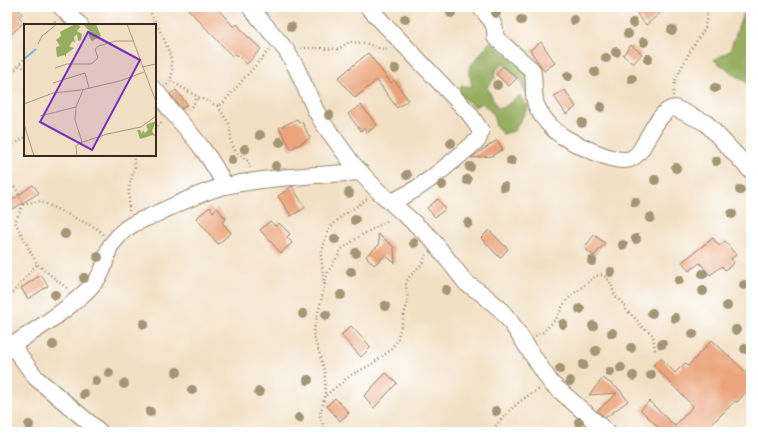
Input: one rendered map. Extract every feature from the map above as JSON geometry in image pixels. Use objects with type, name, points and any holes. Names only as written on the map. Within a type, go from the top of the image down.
[{"type":"street","points":[[61,7],[79,24]]},
{"type":"street","points":[[250,7],[286,50],[296,67],[323,123],[352,163],[378,191],[430,237],[466,283],[499,308],[510,321],[551,383],[607,432]]},
{"type":"street","points":[[368,7],[468,113],[481,131],[478,140],[428,181],[399,199],[396,207]]},
{"type":"street","points":[[480,7],[494,25],[496,30],[496,39],[532,70],[534,76],[534,102],[541,115],[561,135],[572,142],[613,159],[629,160],[636,156],[640,151],[659,118],[671,108],[678,109],[706,123],[751,171]]},
{"type":"street","points":[[157,92],[198,142],[216,168],[225,186]]},
{"type":"street","points":[[100,432],[36,378],[9,343],[27,336],[79,299],[104,269],[113,243],[122,232],[138,221],[201,194],[225,186],[279,177],[361,172]]},
{"type":"path","points":[[671,108],[676,78],[692,48],[705,28],[708,7]]},
{"type":"path","points":[[148,10],[166,41],[173,68],[171,81],[157,92]]},
{"type":"path","points":[[7,78],[24,59]]},
{"type":"path","points":[[20,64],[24,68]]},
{"type":"path","points":[[218,106],[229,124],[232,146],[236,152],[248,161],[254,182]]},
{"type":"path","points":[[7,149],[24,137]]},
{"type":"path","points":[[131,225],[129,215],[129,188],[134,165],[133,156]]},
{"type":"path","points":[[7,177],[18,192],[23,204],[15,222],[37,264],[79,299]]},
{"type":"path","points":[[324,286],[321,255],[328,230],[341,217],[378,191]]},
{"type":"path","points":[[23,204],[40,201],[96,228],[113,243]]},
{"type":"path","points":[[325,432],[320,415],[326,396],[325,372],[313,333],[328,272],[342,249],[396,207]]},
{"type":"path","points":[[326,396],[351,375],[372,364],[389,351],[397,341],[408,300],[406,284],[408,278],[422,264],[427,254],[430,237]]},
{"type":"path","points":[[7,299],[37,264]]},
{"type":"path","points":[[525,343],[542,332],[556,318],[564,304],[572,295],[591,279],[601,275],[606,277],[611,284],[615,296],[624,305],[627,311],[637,320],[640,325],[653,335],[655,352]]},
{"type":"path","points":[[490,432],[505,414],[527,395],[551,383]]},
{"type":"green space","points":[[743,14],[751,20],[751,86],[714,60],[730,51]]},
{"type":"green space","points":[[490,42],[531,74],[530,93],[524,92],[521,81],[503,63],[494,73],[495,78],[487,87],[497,108],[503,108],[519,96],[529,106],[514,131],[503,134],[496,126],[493,114],[482,103],[475,107],[459,95],[461,85],[472,87],[469,68]]},
{"type":"building","points":[[7,7],[16,7],[22,14],[19,17],[24,22],[12,34],[7,28]]},
{"type":"building","points":[[186,7],[216,7],[234,27],[237,24],[261,49],[247,64],[236,54],[233,57]]},
{"type":"building","points":[[646,7],[667,7],[646,25],[637,14]]},
{"type":"building","points":[[541,42],[555,63],[544,71],[530,50]]},
{"type":"building","points":[[631,45],[642,54],[633,64],[623,55]]},
{"type":"building","points":[[368,53],[391,83],[394,80],[408,100],[397,108],[377,80],[355,98],[338,78]]},
{"type":"building","points":[[503,66],[517,78],[509,86],[496,74]]},
{"type":"building","points":[[176,90],[187,104],[182,109],[170,94]]},
{"type":"building","points":[[565,90],[576,107],[566,114],[554,96]]},
{"type":"building","points":[[361,105],[377,125],[367,133],[364,128],[361,131],[348,114]]},
{"type":"building","points":[[297,119],[299,123],[302,122],[310,138],[291,149],[279,128]]},
{"type":"building","points":[[497,140],[503,149],[492,156],[471,158]]},
{"type":"building","points":[[33,185],[39,193],[13,209],[9,202]]},
{"type":"building","points":[[292,186],[305,208],[291,216],[278,196]]},
{"type":"building","points":[[438,199],[446,209],[435,217],[427,208]]},
{"type":"building","points":[[210,207],[213,212],[217,208],[226,219],[222,222],[231,233],[218,244],[196,218]]},
{"type":"building","points":[[270,221],[275,226],[279,223],[290,234],[287,237],[292,243],[281,253],[260,230]]},
{"type":"building","points":[[489,230],[508,249],[500,258],[481,238]]},
{"type":"building","points":[[378,234],[394,247],[395,263],[385,255],[374,265],[366,256],[379,245]]},
{"type":"building","points":[[594,235],[605,243],[594,256],[584,248]]},
{"type":"building","points":[[713,238],[719,246],[725,241],[736,255],[731,259],[734,263],[725,270],[722,266],[710,275],[700,263],[689,271],[682,262]]},
{"type":"building","points":[[41,275],[48,286],[28,299],[21,288]]},
{"type":"building","points":[[351,326],[371,347],[361,357],[341,335]]},
{"type":"building","points":[[712,340],[751,377],[751,387],[704,432],[663,432],[641,410],[649,401],[675,426],[693,406],[653,365],[661,358],[675,373],[685,363],[688,366]]},
{"type":"building","points":[[386,373],[397,383],[374,408],[364,396]]},
{"type":"building","points":[[603,378],[620,390],[628,401],[605,418],[597,411],[617,393],[589,395]]},
{"type":"building","points":[[335,398],[349,413],[340,421],[327,406]]}]
